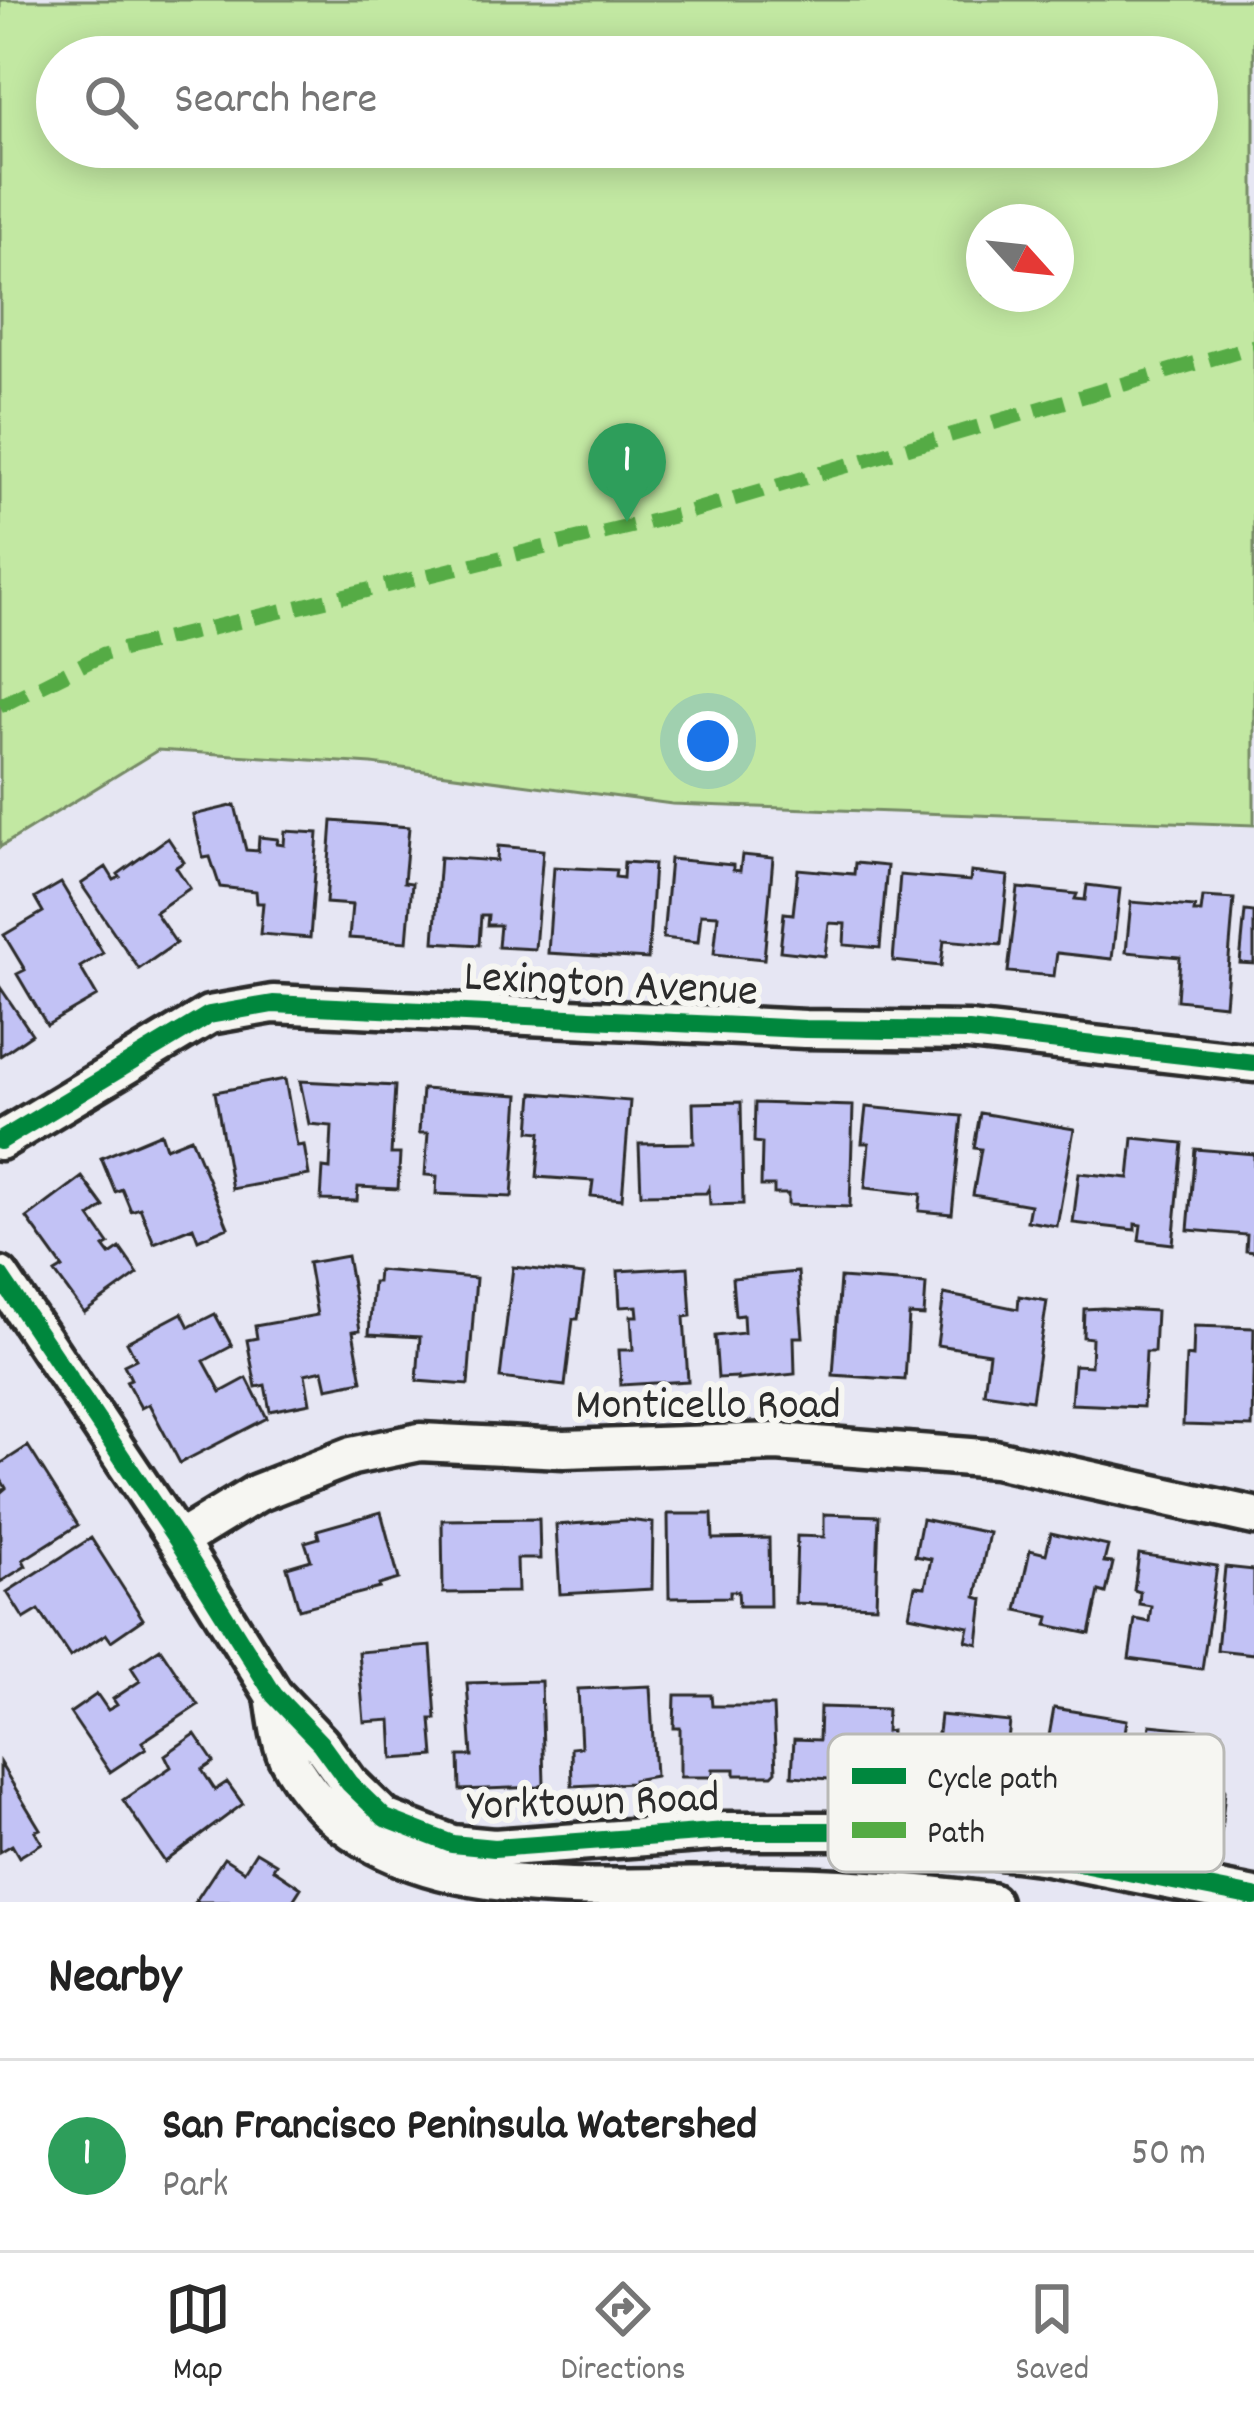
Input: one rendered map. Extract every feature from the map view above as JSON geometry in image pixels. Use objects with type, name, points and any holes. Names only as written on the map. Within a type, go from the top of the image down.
[{"type":"street","name":"Lexington Avenue","points":[[0,1142],[209,1015],[273,1004],[806,1029],[969,1031],[1254,1063]]},
{"type":"street","name":"Yorktown Road","points":[[0,1276],[178,1541],[274,1695],[385,1818],[452,1844],[494,1847],[726,1831],[828,1831]]},
{"type":"street","name":"Monticello Road","points":[[178,1541],[257,1493],[352,1456],[420,1442],[564,1449],[777,1442],[995,1459],[1254,1516]]},
{"type":"street","name":"Yorktown Road","points":[[274,1695],[285,1754],[310,1805],[334,1835],[404,1882],[452,1894],[501,1897],[716,1886],[845,1886],[991,1902]]},
{"type":"street","name":"Yorktown Road","points":[[1128,1872],[1254,1897]]},
{"type":"green space","points":[[0,0],[1254,0],[1254,825],[672,804],[372,764],[158,750],[0,847]]},
{"type":"building","points":[[235,805],[246,850],[258,851],[259,837],[278,839],[277,844],[284,845],[285,831],[318,833],[310,938],[260,934],[263,903],[257,903],[256,891],[220,887],[210,857],[203,858],[193,815]]},
{"type":"building","points":[[332,821],[409,827],[404,882],[412,883],[407,942],[349,938],[352,905],[326,903]]},
{"type":"building","points":[[168,838],[184,862],[176,867],[190,888],[155,912],[176,943],[139,969],[81,884],[106,867],[114,880],[120,877]]},
{"type":"building","points":[[498,846],[543,850],[535,949],[498,947],[500,925],[487,925],[488,915],[481,915],[479,945],[434,942],[440,857],[497,861]]},
{"type":"building","points":[[742,855],[773,858],[764,959],[714,954],[718,915],[701,914],[698,942],[663,938],[670,859],[733,865],[733,870],[740,871]]},
{"type":"building","points":[[624,862],[654,864],[648,959],[548,953],[554,867],[616,870],[615,877],[623,878]]},
{"type":"building","points":[[855,863],[887,866],[880,948],[844,945],[845,924],[829,923],[825,956],[780,951],[784,913],[793,914],[798,869],[854,874]]},
{"type":"building","points":[[971,872],[1008,876],[1001,945],[944,940],[941,966],[893,961],[900,875],[970,881]]},
{"type":"building","points":[[61,883],[103,953],[80,967],[97,996],[47,1025],[17,974],[25,970],[4,935],[43,912],[35,898]]},
{"type":"building","points":[[1087,885],[1120,889],[1112,959],[1057,953],[1054,976],[1008,972],[1018,888],[1077,894],[1075,899],[1085,900]]},
{"type":"building","points":[[1203,897],[1234,899],[1225,1005],[1177,1000],[1180,957],[1126,952],[1131,902],[1195,907],[1194,912],[1201,912]]},
{"type":"building","points":[[1245,911],[1254,912],[1254,964],[1240,963]]},
{"type":"building","points":[[0,987],[32,1034],[0,1056]]},
{"type":"building","points":[[285,1079],[297,1146],[304,1145],[309,1175],[232,1189],[215,1092]]},
{"type":"building","points":[[300,1081],[395,1086],[391,1154],[400,1154],[398,1189],[358,1187],[357,1201],[321,1200],[323,1168],[330,1169],[332,1126],[309,1124]]},
{"type":"building","points":[[422,1089],[519,1095],[512,1197],[436,1194],[437,1176],[425,1175],[428,1133],[419,1133]]},
{"type":"building","points":[[533,1093],[630,1101],[622,1199],[591,1196],[593,1181],[537,1177],[541,1132],[530,1131]]},
{"type":"building","points":[[741,1102],[743,1204],[710,1205],[709,1188],[706,1193],[641,1194],[639,1144],[694,1143],[693,1103]]},
{"type":"building","points":[[755,1103],[853,1106],[850,1207],[788,1205],[788,1194],[774,1194],[774,1186],[761,1186],[762,1143],[754,1142]]},
{"type":"building","points":[[866,1107],[962,1116],[952,1214],[919,1211],[921,1194],[865,1188]]},
{"type":"building","points":[[980,1113],[1074,1129],[1057,1226],[1027,1221],[1030,1205],[973,1195],[981,1149],[974,1148]]},
{"type":"building","points":[[161,1133],[166,1148],[191,1138],[228,1227],[198,1240],[193,1227],[154,1243],[140,1208],[131,1211],[122,1189],[115,1192],[101,1158]]},
{"type":"building","points":[[1133,1138],[1183,1143],[1173,1244],[1139,1240],[1141,1225],[1135,1224],[1135,1230],[1073,1223],[1079,1173],[1129,1178]]},
{"type":"building","points":[[1195,1149],[1254,1154],[1254,1252],[1246,1251],[1247,1235],[1188,1230]]},
{"type":"building","points":[[82,1177],[104,1207],[90,1217],[109,1244],[104,1247],[110,1255],[120,1248],[138,1274],[84,1313],[55,1273],[63,1268],[27,1218]]},
{"type":"building","points":[[347,1256],[360,1330],[353,1331],[362,1381],[327,1388],[323,1370],[305,1374],[310,1403],[270,1411],[265,1385],[256,1387],[247,1340],[257,1338],[255,1326],[317,1315],[308,1263]]},
{"type":"building","points":[[513,1267],[584,1275],[565,1386],[500,1378]]},
{"type":"building","points":[[688,1267],[691,1316],[684,1317],[688,1381],[621,1385],[619,1350],[633,1350],[631,1316],[638,1316],[637,1306],[620,1307],[618,1271]]},
{"type":"building","points":[[378,1270],[476,1278],[468,1385],[417,1381],[420,1337],[369,1334]]},
{"type":"building","points":[[798,1272],[803,1337],[794,1337],[795,1374],[718,1378],[715,1336],[744,1333],[743,1315],[735,1316],[732,1278]]},
{"type":"building","points":[[840,1278],[926,1284],[924,1316],[909,1315],[905,1380],[833,1375]]},
{"type":"building","points":[[944,1294],[1018,1309],[1019,1296],[1047,1301],[1032,1400],[984,1393],[989,1353],[937,1345]]},
{"type":"building","points":[[1084,1309],[1156,1311],[1154,1352],[1146,1352],[1143,1407],[1071,1404],[1074,1365],[1091,1366],[1092,1338],[1083,1337]]},
{"type":"building","points":[[182,1313],[189,1327],[215,1314],[232,1346],[204,1361],[221,1392],[247,1378],[267,1418],[180,1463],[149,1404],[141,1408],[126,1381],[131,1379],[124,1365],[136,1359],[127,1342]]},
{"type":"building","points":[[1194,1326],[1254,1328],[1252,1427],[1183,1425],[1186,1356],[1193,1357]]},
{"type":"building","points":[[28,1446],[78,1525],[23,1560],[26,1566],[0,1582],[0,1493],[6,1488],[0,1464]]},
{"type":"building","points":[[381,1512],[399,1579],[299,1609],[287,1567],[311,1560],[305,1542],[319,1538],[317,1530]]},
{"type":"building","points":[[668,1514],[712,1514],[713,1539],[769,1538],[770,1606],[739,1606],[738,1591],[730,1591],[730,1597],[669,1598]]},
{"type":"building","points":[[824,1514],[879,1516],[876,1606],[795,1603],[797,1536],[824,1537]]},
{"type":"building","points":[[539,1519],[540,1559],[517,1559],[518,1592],[443,1593],[442,1520]]},
{"type":"building","points":[[922,1519],[989,1533],[976,1597],[983,1599],[978,1644],[966,1641],[969,1627],[909,1615],[915,1586],[925,1587],[931,1559],[915,1556]]},
{"type":"building","points":[[653,1523],[652,1589],[560,1594],[556,1525]]},
{"type":"building","points":[[1051,1533],[1108,1546],[1104,1562],[1113,1563],[1106,1593],[1099,1591],[1090,1634],[1047,1625],[1049,1617],[1017,1610],[1030,1550],[1046,1554]]},
{"type":"building","points":[[91,1538],[143,1619],[111,1641],[106,1634],[70,1657],[39,1610],[24,1619],[7,1592]]},
{"type":"building","points":[[1139,1554],[1217,1566],[1202,1669],[1129,1659],[1135,1619],[1149,1622],[1151,1606],[1139,1604],[1140,1592],[1134,1590]]},
{"type":"building","points":[[1225,1567],[1254,1570],[1254,1654],[1217,1650]]},
{"type":"building","points":[[431,1646],[434,1756],[393,1759],[391,1720],[364,1722],[358,1652]]},
{"type":"building","points":[[160,1648],[198,1705],[142,1742],[146,1748],[110,1772],[70,1713],[97,1694],[108,1710],[117,1705],[113,1699],[140,1681],[131,1667]]},
{"type":"building","points":[[541,1681],[544,1784],[460,1790],[459,1756],[472,1756],[467,1683]]},
{"type":"building","points":[[650,1686],[655,1776],[633,1783],[572,1786],[571,1748],[581,1747],[578,1689]]},
{"type":"building","points":[[675,1695],[711,1695],[712,1706],[773,1706],[776,1771],[735,1775],[735,1769],[713,1769],[713,1777],[680,1777]]},
{"type":"building","points":[[820,1707],[887,1709],[886,1732],[891,1734],[828,1734],[828,1779],[792,1776],[794,1739],[819,1740]]},
{"type":"building","points":[[1054,1708],[1127,1720],[1125,1734],[1049,1734]]},
{"type":"building","points":[[940,1715],[1010,1722],[1009,1734],[938,1734]]},
{"type":"building","points":[[1150,1725],[1221,1732],[1221,1734],[1149,1734]]},
{"type":"building","points":[[195,1734],[214,1762],[202,1770],[215,1790],[227,1782],[243,1804],[165,1862],[123,1800],[171,1767],[165,1755]]},
{"type":"building","points":[[0,1763],[40,1829],[35,1831],[42,1843],[19,1857],[12,1845],[0,1852]]},
{"type":"building","points":[[256,1852],[301,1888],[292,1902],[195,1902],[224,1858],[244,1871]]},
{"type":"marked path","points":[[0,706],[104,654],[682,514],[1254,346]]},
{"type":"cycle path","points":[[0,1141],[209,1015],[273,1004],[805,1029],[969,1031],[1254,1063]]},
{"type":"cycle path","points":[[0,1276],[178,1541],[274,1695],[385,1818],[452,1844],[494,1848],[726,1831],[828,1831]]},
{"type":"cycle path","points":[[1128,1872],[1254,1897]]},
{"type":"place","name":"San Francisco Peninsula Watershed","points":[[627,522]]}]
